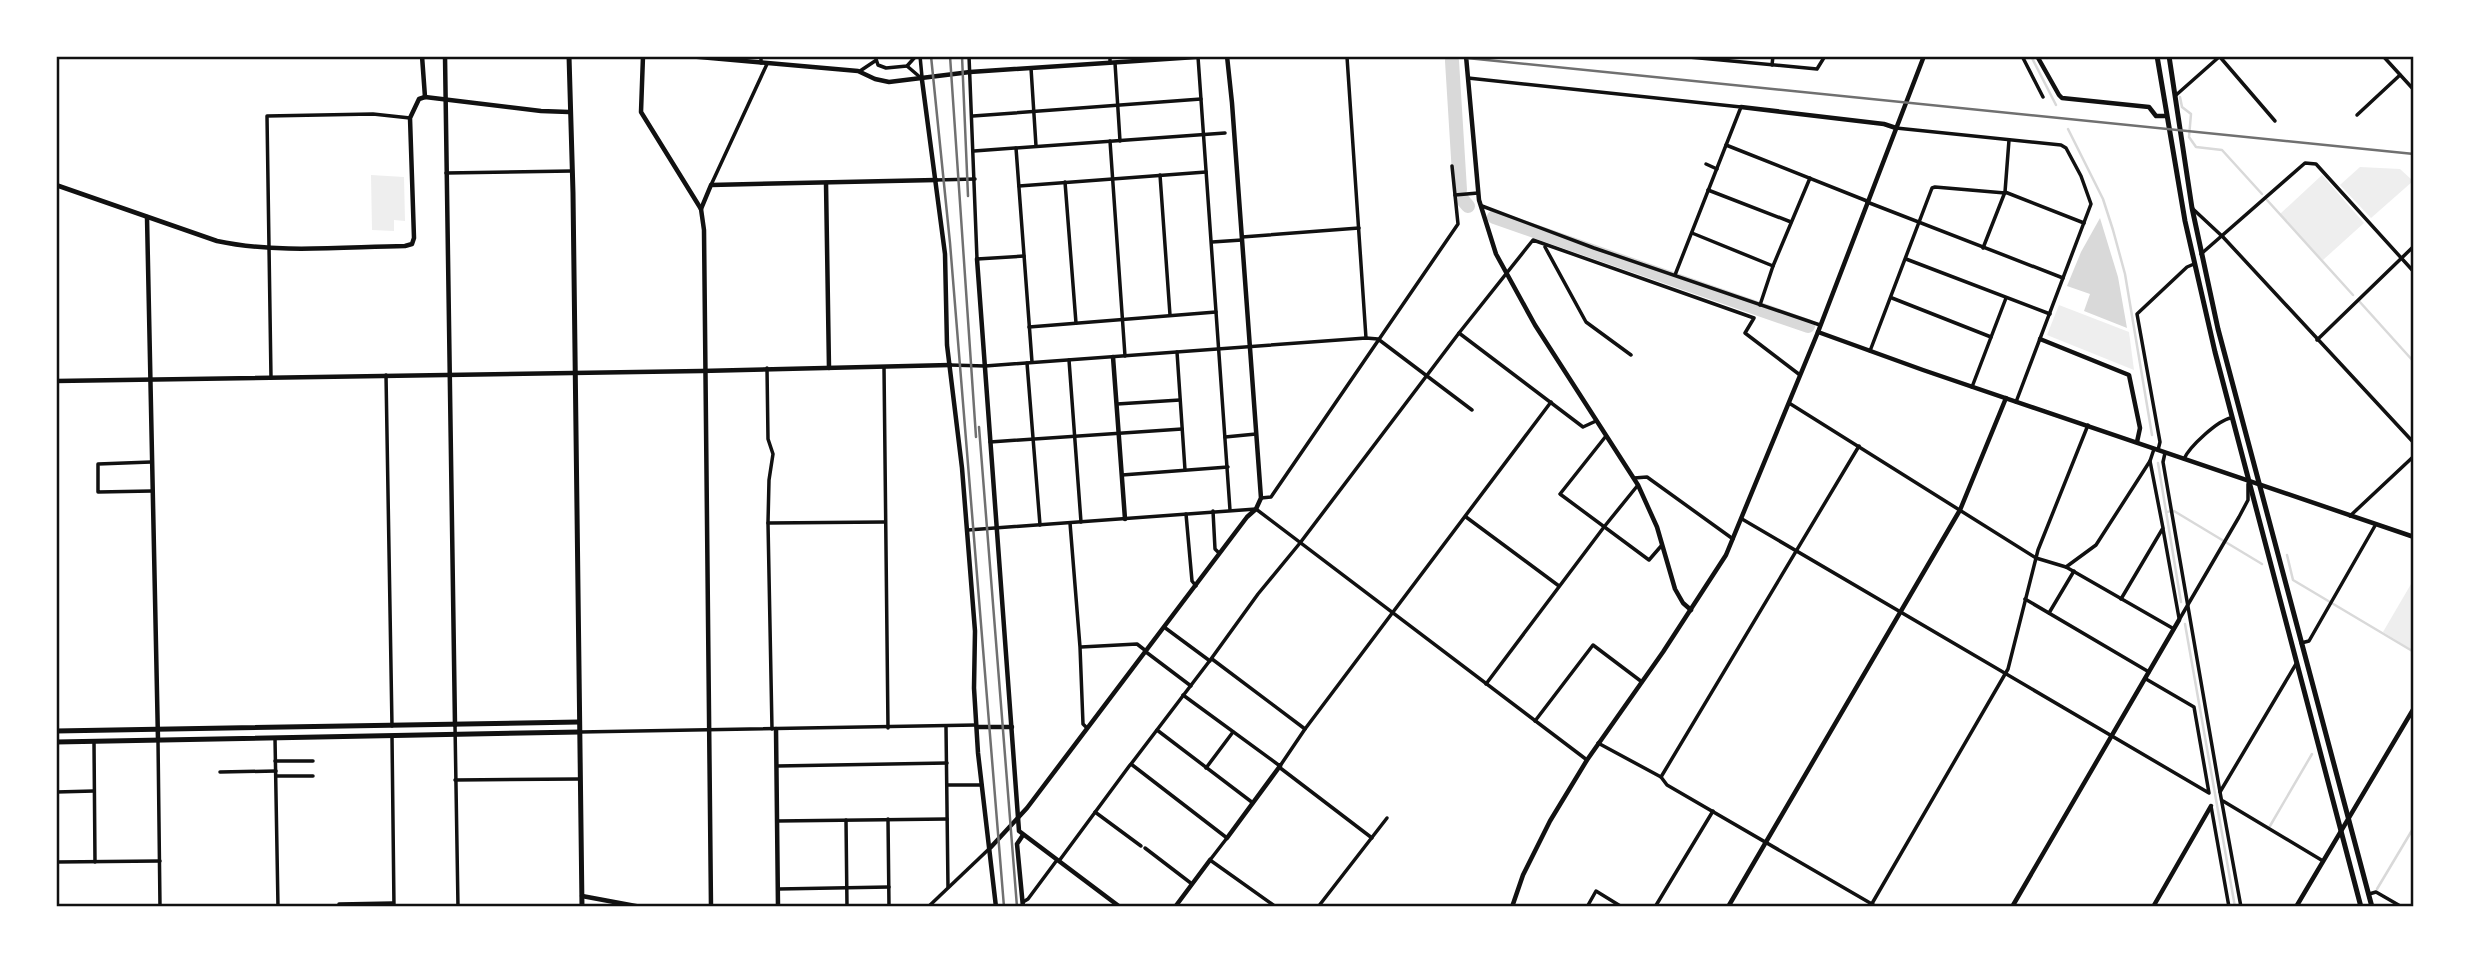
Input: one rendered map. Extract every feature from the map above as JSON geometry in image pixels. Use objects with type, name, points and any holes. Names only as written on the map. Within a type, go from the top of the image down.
[{"type":"main road","points":[[569,56],[582,907]]},
{"type":"main road","points":[[2157,56],[2194,264],[2231,418],[2361,907]]},
{"type":"main road","points":[[2169,56],[2192,208],[2218,329],[2372,907]]},
{"type":"main road","points":[[56,731],[579,722]]},
{"type":"main road","points":[[56,743],[580,732]]},
{"type":"street","points":[[422,56],[425,97]]},
{"type":"street","points":[[445,56],[457,907]]},
{"type":"street","points":[[643,56],[641,112],[701,209],[704,230],[711,907]]},
{"type":"street","points":[[688,56],[858,71],[864,70],[875,59],[886,68],[907,66],[918,56]]},
{"type":"street","points":[[701,209],[764,63],[761,56]]},
{"type":"street","points":[[918,56],[945,254],[950,365],[962,468],[975,631],[977,726],[996,907]]},
{"type":"street","points":[[969,56],[976,259],[1020,831],[1120,907]]},
{"type":"street","points":[[1110,56],[1120,141]]},
{"type":"street","points":[[858,71],[884,82],[922,80],[970,72],[1211,56]]},
{"type":"street","points":[[928,907],[1018,817],[1256,509],[1261,498],[1227,56]]},
{"type":"street","points":[[1346,56],[1366,338]]},
{"type":"street","points":[[1466,56],[1478,193],[1483,218],[1506,274],[1535,325],[1638,485],[1653,514],[1675,589],[1683,603],[1691,610]]},
{"type":"street","points":[[1678,56],[1817,69],[1825,56]]},
{"type":"street","points":[[1772,65],[1773,56]]},
{"type":"street","points":[[1512,907],[1539,843],[1587,760],[1691,610],[1733,539],[1818,332],[1924,56]]},
{"type":"street","points":[[2022,56],[2043,97]]},
{"type":"street","points":[[2038,56],[2062,97],[2149,107],[2156,116],[2166,116]]},
{"type":"street","points":[[2174,97],[2220,56],[2275,121]]},
{"type":"street","points":[[2383,56],[2414,90]]},
{"type":"street","points":[[1198,57],[1230,510]]},
{"type":"street","points":[[907,66],[922,80]]},
{"type":"street","points":[[1031,68],[1036,146]]},
{"type":"street","points":[[2357,115],[2400,75]]},
{"type":"street","points":[[1468,78],[1741,107],[1884,124],[1896,128],[2057,144],[2066,148],[2091,202],[2016,402]]},
{"type":"street","points":[[56,185],[217,241],[269,249],[405,246],[412,244],[414,228],[411,118],[419,99],[425,97],[569,112]]},
{"type":"street","points":[[972,116],[1201,99]]},
{"type":"street","points":[[1675,275],[1741,107]]},
{"type":"street","points":[[271,378],[267,116],[373,114],[411,118]]},
{"type":"street","points":[[974,151],[1225,134]]},
{"type":"street","points":[[1983,248],[2005,193],[2009,140]]},
{"type":"street","points":[[1110,141],[1125,356]]},
{"type":"street","points":[[1726,145],[2063,278]]},
{"type":"street","points":[[1016,148],[1040,525]]},
{"type":"street","points":[[2201,254],[2296,170],[2305,163],[2310,163],[2316,164],[2414,272]]},
{"type":"street","points":[[1706,164],[1717,169]]},
{"type":"street","points":[[1261,498],[1270,497],[1458,224],[1452,166]]},
{"type":"street","points":[[446,173],[572,171]]},
{"type":"street","points":[[1018,186],[1206,172]]},
{"type":"street","points":[[1160,175],[1170,315]]},
{"type":"street","points":[[1760,305],[1773,266],[1810,178]]},
{"type":"street","points":[[711,184],[975,179]]},
{"type":"street","points":[[1065,182],[1076,323]]},
{"type":"street","points":[[826,183],[828,368]]},
{"type":"street","points":[[1870,351],[1935,187],[2005,193],[2084,223]]},
{"type":"street","points":[[1708,190],[1791,222]]},
{"type":"street","points":[[1455,195],[1478,193]]},
{"type":"street","points":[[1480,206],[1820,325]]},
{"type":"street","points":[[2192,208],[2223,237],[2414,443]]},
{"type":"street","points":[[146,217],[160,907]]},
{"type":"street","points":[[1212,242],[1359,228]]},
{"type":"street","points":[[1692,233],[1773,266]]},
{"type":"street","points":[[1023,904],[1211,660],[1258,594],[1533,240],[1754,318],[1745,333],[1800,375]]},
{"type":"street","points":[[1544,245],[1586,322],[1631,355]]},
{"type":"street","points":[[2317,340],[2414,246]]},
{"type":"street","points":[[976,259],[1024,257]]},
{"type":"street","points":[[1906,259],[2050,314]]},
{"type":"street","points":[[2066,567],[2096,545],[2160,442],[2137,314],[2187,267],[2194,264]]},
{"type":"street","points":[[1892,297],[1991,337]]},
{"type":"street","points":[[1972,387],[2006,298]]},
{"type":"street","points":[[1029,327],[1216,312]]},
{"type":"street","points":[[1818,332],[2414,537]]},
{"type":"street","points":[[1459,333],[1583,426],[1596,421]]},
{"type":"street","points":[[56,381],[985,366],[1366,338],[1378,339],[1472,410]]},
{"type":"street","points":[[2040,339],[2129,375],[2140,428],[2137,442]]},
{"type":"street","points":[[1177,352],[1185,470]]},
{"type":"street","points":[[1113,357],[1125,519]]},
{"type":"street","points":[[1069,360],[1082,522]]},
{"type":"street","points":[[884,367],[888,728]]},
{"type":"street","points":[[767,369],[768,439],[773,454],[769,480],[768,523],[778,907]]},
{"type":"street","points":[[386,375],[392,726]]},
{"type":"street","points":[[1728,907],[1960,510],[2006,398]]},
{"type":"street","points":[[1117,404],[1180,400]]},
{"type":"street","points":[[1175,907],[1551,402]]},
{"type":"street","points":[[1788,403],[2036,558],[2066,567],[2174,629]]},
{"type":"street","points":[[2184,459],[2223,419],[2231,418]]},
{"type":"street","points":[[1870,905],[2006,673],[2036,558],[2088,425]]},
{"type":"street","points":[[990,442],[1182,429]]},
{"type":"street","points":[[1225,437],[1256,434]]},
{"type":"street","points":[[1606,436],[1560,494],[1649,561],[1663,543]]},
{"type":"street","points":[[1661,777],[1859,446]]},
{"type":"street","points":[[2165,453],[2163,462],[2241,907]]},
{"type":"street","points":[[2350,516],[2414,456]]},
{"type":"street","points":[[2150,461],[2179,620]]},
{"type":"street","points":[[151,462],[97,464],[98,492],[152,491]]},
{"type":"street","points":[[1122,475],[1227,467]]},
{"type":"street","points":[[1634,478],[1647,477],[1733,539]]},
{"type":"street","points":[[2012,907],[2244,509],[2248,500],[2249,482]]},
{"type":"street","points":[[1486,684],[1638,485]]},
{"type":"street","points":[[967,530],[1256,509],[1587,760]]},
{"type":"street","points":[[1213,511],[1215,549],[1219,554]]},
{"type":"street","points":[[1186,514],[1192,581],[1196,586]]},
{"type":"street","points":[[1466,517],[1559,586]]},
{"type":"street","points":[[1742,519],[2208,793],[2194,708],[2146,679]]},
{"type":"street","points":[[768,523],[886,522]]},
{"type":"street","points":[[1070,523],[1083,724],[1088,728]]},
{"type":"street","points":[[2301,643],[2309,641],[2376,524]]},
{"type":"street","points":[[2121,598],[2163,529]]},
{"type":"street","points":[[2049,613],[2074,572]]},
{"type":"street","points":[[2025,599],[2149,672]]},
{"type":"street","points":[[1164,626],[1305,729]]},
{"type":"street","points":[[1080,648],[1137,644],[1191,686]]},
{"type":"street","points":[[1535,721],[1593,645],[1642,682]]},
{"type":"street","points":[[2220,792],[2296,664]]},
{"type":"street","points":[[1183,695],[1372,838]]},
{"type":"street","points":[[2296,907],[2414,708]]},
{"type":"street","points":[[946,727],[948,887]]},
{"type":"street","points":[[580,732],[1012,727]]},
{"type":"street","points":[[1157,730],[1253,803]]},
{"type":"street","points":[[1206,768],[1233,732]]},
{"type":"street","points":[[340,904],[393,905],[393,736]]},
{"type":"street","points":[[275,738],[278,907]]},
{"type":"street","points":[[94,742],[95,862]]},
{"type":"street","points":[[1598,743],[1661,777],[1667,785],[1877,907]]},
{"type":"street","points":[[275,761],[313,761]]},
{"type":"street","points":[[776,766],[947,764]]},
{"type":"street","points":[[1131,764],[1227,838]]},
{"type":"street","points":[[220,772],[313,776]]},
{"type":"street","points":[[455,780],[581,779]]},
{"type":"street","points":[[947,785],[982,785]]},
{"type":"street","points":[[56,792],[94,791]]},
{"type":"street","points":[[2221,800],[2323,861]]},
{"type":"street","points":[[2153,907],[2211,806]]},
{"type":"street","points":[[2211,806],[2230,907]]},
{"type":"street","points":[[1095,811],[1192,884]]},
{"type":"street","points":[[1655,907],[1713,811]]},
{"type":"street","points":[[1318,907],[1387,818]]},
{"type":"street","points":[[888,819],[889,907]]},
{"type":"street","points":[[777,821],[947,819]]},
{"type":"street","points":[[846,820],[847,907]]},
{"type":"street","points":[[1023,835],[1017,844],[1023,904]]},
{"type":"street","points":[[1210,860],[1272,906]]},
{"type":"street","points":[[56,862],[160,861]]},
{"type":"street","points":[[778,888],[889,887]]},
{"type":"street","points":[[1587,907],[1596,891],[1622,907]]},
{"type":"street","points":[[2369,894],[2376,892],[2402,907]]},
{"type":"street","points":[[582,896],[642,907]]},
{"type":"shaded area","points":[[2360,167],[2400,169],[2413,181],[2371,218],[2340,185]]},
{"type":"shaded area","points":[[371,175],[404,177],[405,221],[394,220],[394,231],[372,230]]},
{"type":"shaded area","points":[[2322,175],[2364,223],[2323,260],[2280,214]]},
{"type":"shaded area","points":[[2100,218],[2118,277],[2127,328],[2084,311],[2090,294],[2067,286],[2081,252]]},
{"type":"shaded area","points":[[2059,305],[2129,332],[2134,370],[2047,335]]},
{"type":"shaded area","points":[[2414,579],[2414,651],[2383,632]]},
{"type":"waterway","points":[[2031,56],[2056,105]]},
{"type":"waterway","points":[[1452,61],[1460,190]]},
{"type":"waterway","points":[[2180,97],[2182,107],[2191,114],[2189,137],[2196,147],[2222,150],[2262,194]]},
{"type":"waterway","points":[[2068,129],[2103,199],[2113,230],[2125,274],[2152,435]]},
{"type":"waterway","points":[[1461,198],[1468,206]]},
{"type":"waterway","points":[[2267,200],[2353,295]]},
{"type":"waterway","points":[[1494,217],[1808,326]]},
{"type":"waterway","points":[[2359,301],[2414,362]]},
{"type":"waterway","points":[[2158,463],[2181,602]]},
{"type":"waterway","points":[[2166,512],[2174,511],[2262,564]]},
{"type":"waterway","points":[[2287,555],[2293,580],[2414,652]]},
{"type":"waterway","points":[[2185,624],[2235,907]]},
{"type":"waterway","points":[[2270,826],[2312,754]]},
{"type":"waterway","points":[[2377,889],[2414,827]]},
{"type":"railway","points":[[931,56],[950,243],[1004,907]]},
{"type":"railway","points":[[950,56],[976,437]]},
{"type":"railway","points":[[962,56],[968,196]]},
{"type":"railway","points":[[1447,56],[2414,154]]},
{"type":"railway","points":[[979,427],[1017,907]]}]
